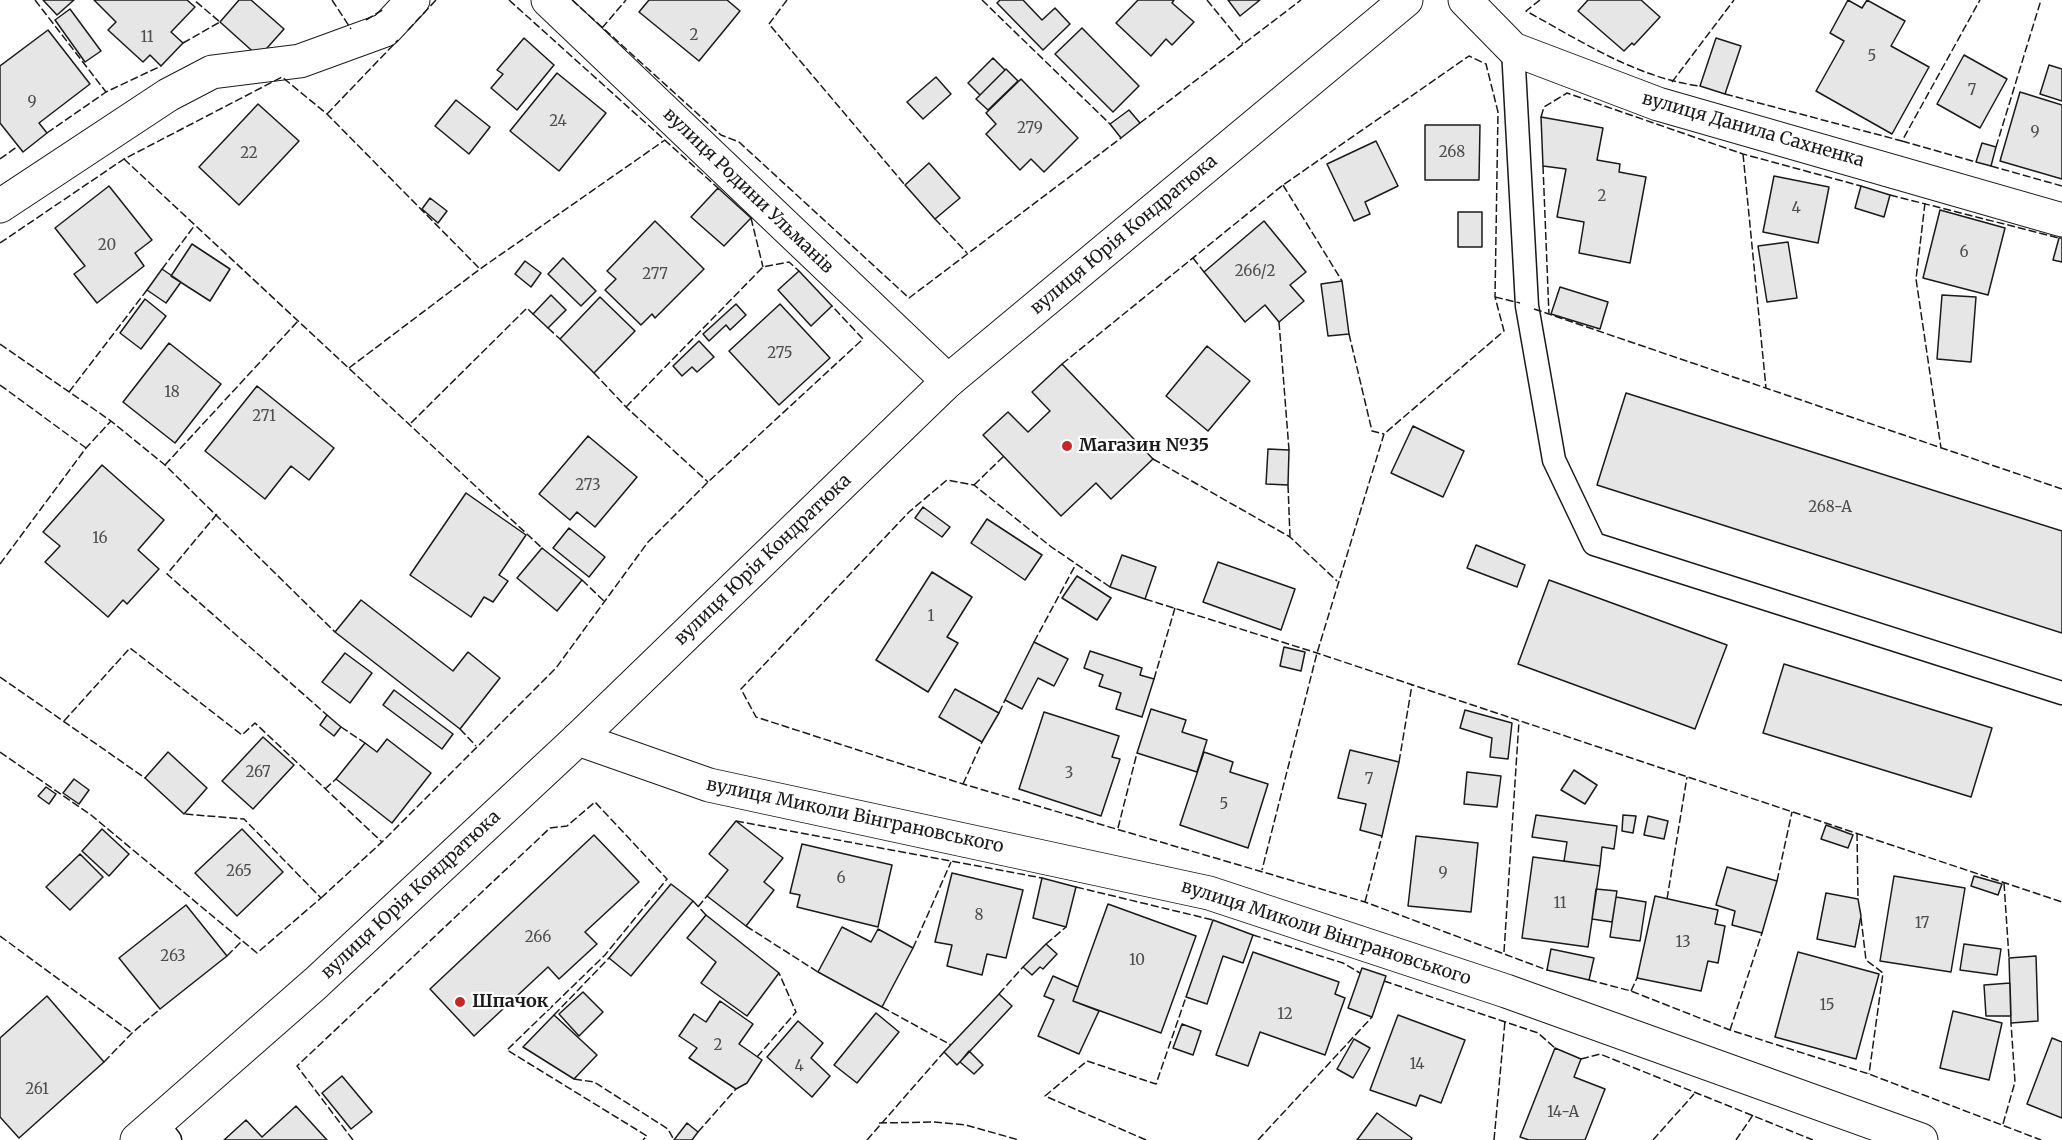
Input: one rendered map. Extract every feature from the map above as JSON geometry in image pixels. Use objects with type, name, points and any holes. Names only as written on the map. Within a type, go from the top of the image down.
[{"type":"street","points":[[0,206],[168,95],[212,72],[300,61],[385,30],[413,0]]},
{"type":"street","name":"вулиця Родини Ульманів","points":[[548,0],[948,381]]},
{"type":"street","name":"вулиця Юрія Кондратюка","points":[[154,1134],[578,739],[948,381],[1406,0]]},
{"type":"street","name":"вулиця Данила Сахненка","points":[[1465,0],[1513,49],[1658,104],[2062,220]]},
{"type":"street","name":"вулиця Миколи Вінграновського","points":[[578,739],[709,785],[1209,893],[1506,991],[1921,1140]]},
{"type":"lane","points":[[1513,49],[1527,306],[1554,460],[1594,544],[2062,693]]},
{"type":"building","points":[[43,0],[74,0],[57,15]]},
{"type":"building","points":[[94,0],[187,0],[195,7],[171,32],[183,43],[161,66],[150,55],[143,62],[108,30],[116,22]]},
{"type":"building","points":[[239,0],[251,0],[284,29],[259,57],[220,22]]},
{"type":"building","points":[[649,0],[727,0],[740,11],[699,61],[639,12]]},
{"type":"building","points":[[1000,0],[1023,0],[1042,20],[1055,8],[1070,24],[1043,50],[997,3]]},
{"type":"building","points":[[1138,0],[1174,0],[1172,3],[1194,22],[1172,45],[1166,39],[1151,56],[1116,23]]},
{"type":"building","points":[[1228,0],[1260,0],[1240,16]]},
{"type":"building","points":[[1588,0],[1641,0],[1660,17],[1634,45],[1632,43],[1624,51],[1578,11]]},
{"type":"building","points":[[1848,0],[1862,8],[1867,0],[1905,21],[1891,46],[1929,67],[1892,134],[1816,91],[1844,41],[1830,33]]},
{"type":"building","points":[[70,9],[101,51],[85,62],[55,20]]},
{"type":"building","points":[[1082,28],[1139,86],[1113,112],[1055,54]]},
{"type":"building","points":[[48,30],[90,84],[39,123],[47,133],[23,152],[0,123],[0,66]]},
{"type":"building","points":[[524,38],[554,65],[517,110],[491,88],[503,74],[497,70]]},
{"type":"building","points":[[1716,38],[1741,46],[1725,94],[1700,86]]},
{"type":"building","points":[[1964,55],[2007,79],[1980,128],[1937,104]]},
{"type":"building","points":[[993,58],[1005,70],[980,95],[968,83]]},
{"type":"building","points":[[2049,65],[2062,69],[2062,101],[2040,94]]},
{"type":"building","points":[[1006,69],[1018,81],[988,110],[976,99]]},
{"type":"building","points":[[557,73],[606,113],[559,171],[510,131]]},
{"type":"building","points":[[936,77],[951,94],[923,119],[907,102]]},
{"type":"building","points":[[1021,79],[1078,138],[1044,172],[1031,159],[1020,170],[986,134],[996,124],[986,113]]},
{"type":"building","points":[[2020,92],[2062,105],[2062,179],[2000,161]]},
{"type":"building","points":[[456,100],[490,127],[469,154],[435,126]]},
{"type":"building","points":[[258,104],[299,141],[239,205],[199,167]]},
{"type":"building","points":[[1129,110],[1140,123],[1121,138],[1110,124]]},
{"type":"building","points":[[1541,117],[1603,128],[1597,160],[1620,164],[1619,172],[1646,177],[1630,263],[1579,253],[1584,222],[1557,217],[1566,169],[1543,166]]},
{"type":"building","points":[[1425,125],[1480,125],[1479,180],[1425,180]]},
{"type":"building","points":[[1376,141],[1398,186],[1365,202],[1370,214],[1354,221],[1327,164]]},
{"type":"building","points":[[1982,143],[1996,147],[1991,166],[1976,162]]},
{"type":"building","points":[[929,163],[960,198],[935,219],[905,185]]},
{"type":"building","points":[[1774,176],[1829,187],[1818,243],[1763,232]]},
{"type":"building","points":[[109,186],[152,240],[135,253],[144,266],[97,303],[74,274],[85,266],[55,228]]},
{"type":"building","points":[[1861,186],[1890,195],[1884,217],[1855,208]]},
{"type":"building","points":[[718,188],[751,218],[724,246],[691,217]]},
{"type":"building","points":[[430,198],[447,211],[438,223],[422,209]]},
{"type":"building","points":[[1940,210],[2005,228],[1988,295],[1923,278]]},
{"type":"building","points":[[1458,212],[1482,212],[1482,247],[1458,247]]},
{"type":"building","points":[[655,221],[704,269],[655,318],[652,314],[641,325],[605,290],[616,279],[607,271]]},
{"type":"building","points":[[1264,221],[1306,272],[1290,285],[1304,301],[1279,322],[1265,305],[1245,322],[1204,272]]},
{"type":"building","points":[[2059,238],[2062,238],[2062,262],[2053,260]]},
{"type":"building","points":[[1788,242],[1797,298],[1767,302],[1758,246]]},
{"type":"building","points":[[192,244],[230,269],[210,301],[171,276]]},
{"type":"building","points":[[563,258],[596,291],[581,306],[548,274]]},
{"type":"building","points":[[525,261],[541,273],[531,287],[515,274]]},
{"type":"building","points":[[162,269],[181,282],[166,303],[147,290]]},
{"type":"building","points":[[799,271],[832,306],[811,326],[778,290]]},
{"type":"building","points":[[1342,281],[1349,334],[1328,336],[1321,284]]},
{"type":"building","points":[[1560,287],[1608,302],[1600,329],[1551,314]]},
{"type":"building","points":[[551,295],[566,310],[548,328],[533,314]]},
{"type":"building","points":[[1942,295],[1976,297],[1971,362],[1937,359]]},
{"type":"building","points":[[600,297],[635,331],[594,373],[560,339]]},
{"type":"building","points":[[145,299],[166,316],[141,349],[120,333]]},
{"type":"building","points":[[736,304],[746,315],[730,330],[726,325],[709,341],[703,334]]},
{"type":"building","points":[[780,304],[830,358],[779,405],[729,351]]},
{"type":"building","points":[[699,341],[714,357],[697,372],[692,367],[682,376],[673,366]]},
{"type":"building","points":[[169,343],[221,384],[175,443],[123,402]]},
{"type":"building","points":[[1207,346],[1250,381],[1208,431],[1166,396]]},
{"type":"building","name":"Магазин №35","points":[[1062,364],[1153,459],[1111,499],[1096,483],[1061,516],[983,435],[1008,412],[1028,432],[1050,411],[1032,392]]},
{"type":"building","points":[[257,386],[334,448],[309,480],[291,466],[265,499],[205,451]]},
{"type":"building","points":[[1626,393],[2062,531],[2062,633],[1597,485]]},
{"type":"building","points":[[1413,426],[1464,451],[1443,497],[1391,473]]},
{"type":"building","points":[[588,436],[637,477],[595,527],[577,512],[570,520],[539,494]]},
{"type":"building","points":[[1268,449],[1289,450],[1288,485],[1266,484]]},
{"type":"building","points":[[102,465],[164,520],[138,550],[159,569],[127,604],[123,600],[108,617],[45,562],[60,546],[43,532]]},
{"type":"building","points":[[466,493],[526,535],[499,575],[508,581],[493,602],[484,597],[471,617],[410,575]]},
{"type":"building","points":[[923,507],[950,527],[942,537],[915,518]]},
{"type":"building","points":[[987,519],[1042,555],[1025,580],[971,543]]},
{"type":"building","points":[[569,528],[605,557],[589,577],[553,548]]},
{"type":"building","points":[[1476,545],[1525,565],[1517,587],[1467,568]]},
{"type":"building","points":[[542,548],[582,580],[557,611],[517,578]]},
{"type":"building","points":[[1122,555],[1156,567],[1145,599],[1110,587]]},
{"type":"building","points":[[1218,562],[1295,589],[1281,630],[1203,602]]},
{"type":"building","points":[[932,572],[972,597],[947,637],[958,643],[928,692],[876,660]]},
{"type":"building","points":[[1077,576],[1111,598],[1097,620],[1062,598]]},
{"type":"building","points":[[1549,580],[1727,645],[1695,729],[1518,664]]},
{"type":"building","points":[[361,600],[453,671],[468,652],[500,678],[460,729],[335,632]]},
{"type":"building","points":[[1034,642],[1068,659],[1054,686],[1038,678],[1022,709],[1005,700]]},
{"type":"building","points":[[1284,647],[1305,652],[1301,671],[1280,666]]},
{"type":"building","points":[[1090,651],[1142,668],[1140,675],[1154,679],[1142,717],[1116,709],[1121,693],[1099,686],[1103,675],[1084,668]]},
{"type":"building","points":[[345,653],[372,673],[350,703],[322,682]]},
{"type":"building","points":[[1784,664],[1992,728],[1971,797],[1763,733]]},
{"type":"building","points":[[955,689],[999,713],[982,742],[939,717]]},
{"type":"building","points":[[394,690],[453,734],[442,749],[383,705]]},
{"type":"building","points":[[1151,709],[1186,720],[1182,732],[1207,740],[1197,772],[1137,753]]},
{"type":"building","points":[[1465,710],[1512,723],[1508,759],[1490,757],[1492,738],[1460,728]]},
{"type":"building","points":[[1044,712],[1119,736],[1112,757],[1120,759],[1101,816],[1019,789]]},
{"type":"building","points":[[327,715],[341,727],[334,736],[320,725]]},
{"type":"building","points":[[263,737],[294,765],[253,809],[222,781]]},
{"type":"building","points":[[387,739],[431,773],[392,823],[336,779],[365,743],[377,752]]},
{"type":"building","points":[[1350,750],[1399,762],[1382,836],[1360,830],[1366,804],[1338,798]]},
{"type":"building","points":[[168,752],[207,788],[184,814],[145,778]]},
{"type":"building","points":[[1204,752],[1233,762],[1230,772],[1268,784],[1248,848],[1180,825]]},
{"type":"building","points":[[1574,770],[1597,785],[1585,804],[1561,790]]},
{"type":"building","points":[[1467,772],[1501,776],[1497,807],[1464,804]]},
{"type":"building","points":[[74,779],[89,790],[79,804],[63,793]]},
{"type":"building","points":[[46,787],[56,794],[49,804],[38,796]]},
{"type":"building","points":[[1536,815],[1617,826],[1614,849],[1602,847],[1600,866],[1564,861],[1567,842],[1532,837]]},
{"type":"building","points":[[1623,815],[1636,816],[1633,833],[1622,831]]},
{"type":"building","points":[[1648,816],[1668,821],[1664,839],[1644,835]]},
{"type":"building","points":[[736,821],[783,858],[764,882],[774,890],[746,926],[707,896],[728,870],[709,854]]},
{"type":"building","points":[[1826,825],[1853,835],[1848,848],[1821,839]]},
{"type":"building","points":[[102,829],[129,854],[109,876],[82,851]]},
{"type":"building","points":[[242,829],[283,872],[237,916],[195,873]]},
{"type":"building","points":[[594,835],[639,882],[585,932],[597,944],[559,979],[548,967],[474,1036],[430,989]]},
{"type":"building","points":[[1416,836],[1478,843],[1471,912],[1408,906]]},
{"type":"building","points":[[802,844],[892,865],[878,927],[797,907],[800,895],[790,893]]},
{"type":"building","points":[[80,854],[103,877],[70,910],[46,887]]},
{"type":"building","points":[[1533,857],[1600,866],[1588,947],[1522,938]]},
{"type":"building","points":[[1727,867],[1777,881],[1762,933],[1732,925],[1735,911],[1716,905]]},
{"type":"building","points":[[952,873],[1023,890],[1006,958],[987,954],[982,975],[947,966],[952,945],[935,942]]},
{"type":"building","points":[[1894,876],[1965,888],[1951,972],[1880,961]]},
{"type":"building","points":[[1974,876],[2002,884],[1998,895],[1971,886]]},
{"type":"building","points":[[1042,878],[1076,887],[1066,927],[1033,918]]},
{"type":"building","points":[[671,884],[693,901],[631,976],[609,958]]},
{"type":"building","points":[[1596,889],[1617,891],[1612,922],[1592,919]]},
{"type":"building","points":[[1826,893],[1858,899],[1861,916],[1855,947],[1817,939]]},
{"type":"building","points":[[1655,896],[1718,910],[1715,924],[1725,926],[1718,963],[1708,961],[1701,991],[1637,978]]},
{"type":"building","points":[[1616,897],[1646,902],[1640,941],[1610,937]]},
{"type":"building","points":[[1108,904],[1196,936],[1161,1033],[1073,1001]]},
{"type":"building","points":[[186,905],[227,956],[160,1009],[119,958]]},
{"type":"building","points":[[706,915],[779,973],[747,1016],[701,983],[716,962],[687,938]]},
{"type":"building","points":[[1213,920],[1253,935],[1243,963],[1223,956],[1207,1004],[1186,997]]},
{"type":"building","points":[[842,927],[871,942],[878,929],[913,948],[882,1007],[818,972]]},
{"type":"building","points":[[1046,944],[1057,954],[1043,969],[1040,967],[1032,975],[1023,967]]},
{"type":"building","points":[[1964,944],[2001,949],[1997,975],[1960,970]]},
{"type":"building","points":[[1551,949],[1594,958],[1589,980],[1547,970]]},
{"type":"building","points":[[1253,952],[1339,982],[1335,994],[1345,998],[1325,1055],[1260,1032],[1248,1066],[1216,1055]]},
{"type":"building","points":[[1798,952],[1879,974],[1856,1059],[1775,1037]]},
{"type":"building","points":[[2036,956],[2038,1021],[2011,1023],[2009,958]]},
{"type":"building","points":[[1362,968],[1386,976],[1372,1017],[1348,1008]]},
{"type":"building","points":[[1053,976],[1078,987],[1073,1001],[1099,1011],[1079,1054],[1038,1036],[1054,1000],[1044,996]]},
{"type":"building","points":[[2010,983],[2011,1016],[1986,1016],[1984,985]]},
{"type":"building","points":[[583,992],[603,1012],[579,1036],[559,1014]]},
{"type":"building","points":[[999,994],[1012,1006],[957,1065],[944,1052]]},
{"type":"building","points":[[47,996],[104,1062],[19,1138],[0,1117],[0,1038]]},
{"type":"building","points":[[720,1001],[753,1024],[739,1044],[762,1060],[747,1083],[736,1089],[689,1058],[697,1048],[679,1036],[694,1014],[706,1022]]},
{"type":"building","points":[[1953,1011],[2002,1023],[1989,1080],[1940,1068]]},
{"type":"building","points":[[876,1013],[899,1032],[857,1083],[834,1065]]},
{"type":"building","points":[[554,1015],[597,1055],[574,1079],[523,1047]]},
{"type":"building","points":[[1398,1015],[1465,1040],[1441,1103],[1420,1095],[1416,1106],[1370,1090]]},
{"type":"building","points":[[798,1021],[823,1043],[811,1058],[830,1076],[812,1097],[767,1057]]},
{"type":"building","points":[[1182,1024],[1201,1031],[1193,1055],[1173,1048]]},
{"type":"building","points":[[2052,1038],[2062,1042],[2062,1118],[2027,1104]]},
{"type":"building","points":[[1354,1039],[1370,1048],[1353,1078],[1337,1069]]},
{"type":"building","points":[[1555,1048],[1581,1059],[1574,1077],[1605,1089],[1585,1140],[1529,1140],[1520,1137]]},
{"type":"building","points":[[969,1051],[983,1065],[974,1074],[960,1062]]},
{"type":"building","points":[[342,1076],[372,1112],[351,1129],[322,1093]]},
{"type":"building","points":[[296,1106],[327,1140],[224,1140],[246,1120],[262,1137]]},
{"type":"building","points":[[1377,1113],[1412,1138],[1411,1140],[1357,1140]]},
{"type":"building","points":[[687,1123],[698,1132],[692,1140],[674,1140]]},
{"type":"fence","points":[[35,0],[106,92]]},
{"type":"fence","points":[[183,43],[220,22],[194,0]]},
{"type":"fence","points":[[332,0],[351,29]]},
{"type":"fence","points":[[408,30],[436,0]]},
{"type":"fence","points":[[509,0],[718,188]]},
{"type":"fence","points":[[572,0],[721,135],[739,142],[909,298],[1121,138]]},
{"type":"fence","points":[[602,28],[626,0]]},
{"type":"fence","points":[[787,0],[769,24],[905,185]]},
{"type":"fence","points":[[982,0],[1110,124]]},
{"type":"fence","points":[[1207,0],[1243,44]]},
{"type":"fence","points":[[1140,123],[1301,0]]},
{"type":"fence","points":[[1540,0],[1526,11],[1632,67],[1677,82],[1700,86]]},
{"type":"fence","points":[[1672,82],[1734,0]]},
{"type":"fence","points":[[1725,94],[1902,141],[1980,0]]},
{"type":"fence","points":[[1996,147],[2041,0]]},
{"type":"fence","points":[[366,20],[384,9]]},
{"type":"fence","points":[[327,114],[398,40]]},
{"type":"fence","points":[[1062,364],[1283,185],[1469,56],[1486,64],[1498,112],[1495,297],[1504,331],[1384,434],[1317,653],[1262,870]]},
{"type":"fence","points":[[47,133],[106,92],[161,66]]},
{"type":"fence","points":[[0,243],[124,159],[282,77],[327,114],[480,269]]},
{"type":"fence","points":[[1541,117],[1544,107],[1567,93],[1743,154],[1861,186]]},
{"type":"fence","points":[[349,368],[480,269],[665,140]]},
{"type":"fence","points":[[1902,141],[1976,162]]},
{"type":"fence","points":[[0,159],[18,146]]},
{"type":"fence","points":[[1743,154],[1766,388]]},
{"type":"fence","points":[[124,159],[542,548]]},
{"type":"fence","points":[[1543,166],[1549,315]]},
{"type":"fence","points":[[1991,166],[2062,186]]},
{"type":"fence","points":[[1283,185],[1342,281]]},
{"type":"fence","points":[[1890,195],[2059,238]]},
{"type":"fence","points":[[1925,203],[1916,279],[1941,448]]},
{"type":"fence","points":[[751,218],[763,267]]},
{"type":"fence","points":[[935,219],[967,253]]},
{"type":"fence","points":[[162,269],[195,225]]},
{"type":"fence","points":[[1193,258],[1204,272]]},
{"type":"fence","points":[[626,407],[763,267],[789,262],[799,271]]},
{"type":"fence","points":[[69,392],[147,290]]},
{"type":"fence","points":[[1495,297],[1520,303]]},
{"type":"fence","points":[[321,898],[382,842],[556,668],[648,542],[708,482],[863,339],[832,306]]},
{"type":"fence","points":[[411,423],[527,308],[533,314]]},
{"type":"fence","points":[[1534,309],[2062,489]]},
{"type":"fence","points":[[165,465],[298,321]]},
{"type":"fence","points":[[1279,322],[1289,450]]},
{"type":"fence","points":[[548,328],[560,339]]},
{"type":"fence","points":[[1349,334],[1372,431],[1384,434]]},
{"type":"fence","points":[[0,344],[111,421],[165,465],[335,632]]},
{"type":"fence","points":[[594,373],[626,407],[708,482]]},
{"type":"fence","points":[[0,385],[86,448]]},
{"type":"fence","points":[[0,564],[86,448],[111,421]]},
{"type":"fence","points":[[974,485],[1004,456]]},
{"type":"fence","points":[[1153,459],[1290,537],[1337,581]]},
{"type":"fence","points":[[1110,587],[1050,546],[974,485],[947,480],[909,512],[741,689],[756,717],[963,784],[1365,902],[1547,970]]},
{"type":"fence","points":[[1288,485],[1290,537]]},
{"type":"fence","points":[[217,514],[167,574],[327,715]]},
{"type":"fence","points":[[1034,642],[1076,564]]},
{"type":"fence","points":[[582,580],[605,602]]},
{"type":"fence","points":[[1145,599],[1317,653],[2062,902]]},
{"type":"fence","points":[[1154,679],[1175,608]]},
{"type":"fence","points":[[64,721],[130,648],[242,735],[255,723],[382,842]]},
{"type":"fence","points":[[0,677],[145,778]]},
{"type":"fence","points":[[1399,762],[1412,685]]},
{"type":"fence","points":[[999,713],[1005,700]]},
{"type":"fence","points":[[1504,952],[1519,721]]},
{"type":"fence","points":[[341,727],[365,743]]},
{"type":"fence","points":[[460,729],[476,746]]},
{"type":"fence","points":[[963,784],[982,742]]},
{"type":"fence","points":[[0,752],[91,815],[257,953],[321,898],[244,819],[184,814]]},
{"type":"fence","points":[[1118,828],[1137,753]]},
{"type":"fence","points":[[1667,899],[1687,777]]},
{"type":"fence","points":[[325,789],[336,779]]},
{"type":"fence","points":[[353,1140],[297,1066],[550,828],[567,826],[595,802],[667,879],[605,955],[507,1050],[647,1136],[643,1140]]},
{"type":"fence","points":[[1777,881],[1792,812]]},
{"type":"fence","points":[[736,821],[1042,878]]},
{"type":"fence","points":[[1857,833],[1858,899]]},
{"type":"fence","points":[[1365,902],[1382,836]]},
{"type":"fence","points":[[913,948],[951,862]]},
{"type":"fence","points":[[2004,883],[2009,958]]},
{"type":"fence","points":[[1076,887],[1213,920]]},
{"type":"fence","points":[[698,907],[707,896]]},
{"type":"fence","points":[[693,901],[706,915]]},
{"type":"fence","points":[[1861,918],[1866,960],[1883,973],[1869,1074]]},
{"type":"fence","points":[[746,926],[818,972]]},
{"type":"fence","points":[[1046,944],[1066,927]]},
{"type":"fence","points":[[1730,1030],[1762,933]]},
{"type":"fence","points":[[1253,935],[1343,963],[1360,973]]},
{"type":"fence","points":[[0,936],[132,1033]]},
{"type":"fence","points":[[227,956],[241,942]]},
{"type":"fence","points":[[554,1015],[609,958]]},
{"type":"fence","points":[[999,994],[1023,967]]},
{"type":"fence","points":[[757,1057],[796,1012],[779,973]]},
{"type":"fence","points":[[1631,991],[1637,978]]},
{"type":"fence","points":[[1589,980],[1631,991],[1730,1030],[1869,1074],[2041,1140]]},
{"type":"fence","points":[[1384,981],[1538,1033],[1555,1048]]},
{"type":"fence","points":[[1146,1140],[1045,1096],[1087,1061],[1156,1084],[1186,997]]},
{"type":"fence","points":[[882,1007],[951,1045]]},
{"type":"fence","points":[[104,1062],[132,1033],[160,1009]]},
{"type":"fence","points":[[1258,1140],[1372,1017]]},
{"type":"fence","points":[[1494,1140],[1505,1021]]},
{"type":"fence","points":[[2003,1124],[2015,1082],[2011,1023]]},
{"type":"fence","points":[[867,1140],[944,1052]]},
{"type":"fence","points":[[1581,1059],[1600,1054],[1813,1140]]},
{"type":"fence","points":[[574,1079],[594,1082],[668,1129],[674,1140]]},
{"type":"fence","points":[[698,1132],[736,1089]]},
{"type":"fence","points":[[1653,1140],[1694,1094]]},
{"type":"fence","points":[[1736,1140],[1753,1115]]},
{"type":"fence","points":[[879,1123],[934,1122],[966,1125],[1019,1140]]},
{"type":"place","name":"Магазин №35","points":[[1067,446]]},
{"type":"place","name":"Шпачок","points":[[460,1002]]}]
